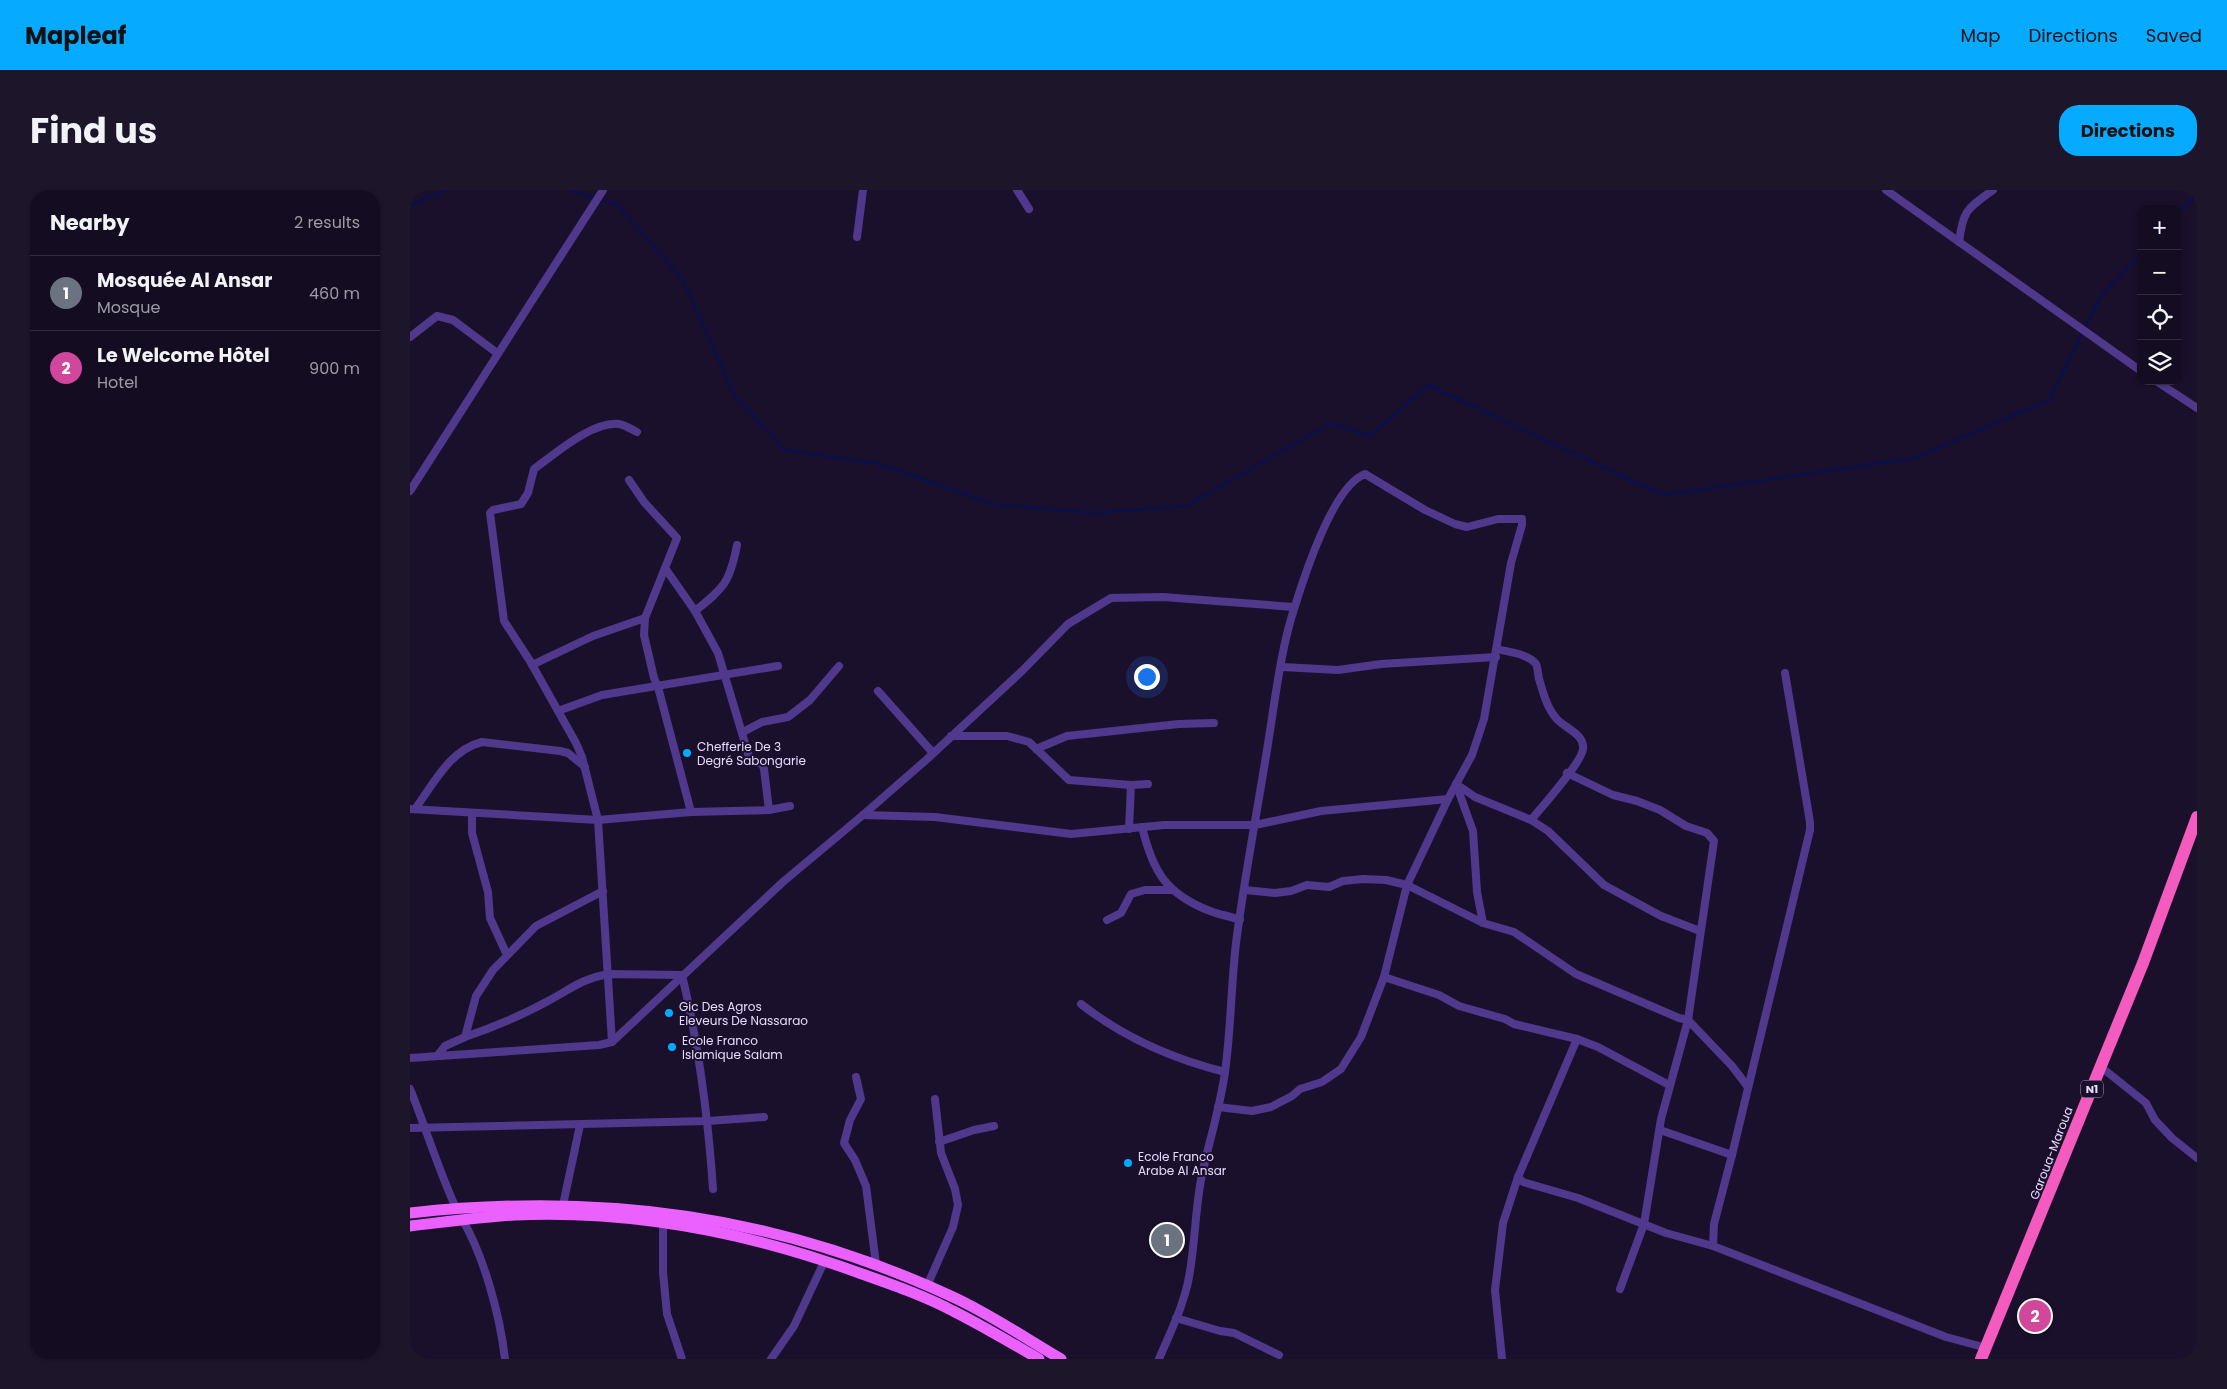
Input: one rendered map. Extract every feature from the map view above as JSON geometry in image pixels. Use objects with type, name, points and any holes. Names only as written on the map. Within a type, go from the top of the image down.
[{"type":"highway","name":"Garoua-Maroua","points":[[1984,1353],[2143,963],[2197,816]]},
{"type":"main road","points":[[410,1214],[456,1208],[507,1205],[563,1205],[663,1211],[733,1223],[807,1241],[876,1264],[955,1298],[1061,1359]]},
{"type":"main road","points":[[410,1226],[462,1219],[516,1215],[574,1216],[663,1222],[756,1239],[825,1260],[953,1310],[1039,1359]]},
{"type":"street","points":[[410,492],[497,353],[603,190]]},
{"type":"street","points":[[857,237],[863,190]]},
{"type":"street","points":[[1016,190],[1029,209]]},
{"type":"street","points":[[1886,190],[2137,368]]},
{"type":"street","points":[[1959,242],[1961,221],[1966,212],[1993,190]]},
{"type":"street","points":[[410,337],[437,316],[453,320],[497,353]]},
{"type":"street","points":[[2162,385],[2197,408]]},
{"type":"street","points":[[612,1042],[598,820],[585,767],[576,743],[532,664],[504,621],[490,513],[493,510],[521,504],[528,494],[534,469],[586,432],[604,426],[619,424],[636,432]]},
{"type":"street","points":[[1159,1359],[1176,1318],[1189,1278],[1201,1180],[1225,1072],[1240,920],[1282,667],[1294,607],[1330,512],[1340,497],[1359,477],[1368,474],[1425,510],[1455,524],[1467,527],[1498,519],[1522,519],[1522,526],[1511,563],[1484,719],[1472,755],[1448,799],[1407,885],[1384,977],[1361,1037],[1341,1069],[1322,1082],[1300,1089],[1292,1096],[1271,1107],[1252,1111],[1218,1107]]},
{"type":"street","points":[[629,480],[644,502],[676,536],[675,543],[645,618],[644,635],[691,812]]},
{"type":"street","points":[[695,612],[721,591],[732,571],[737,545]]},
{"type":"street","points":[[665,568],[695,612],[718,653],[750,760],[762,764],[764,769],[770,810]]},
{"type":"street","points":[[410,1058],[599,1045],[612,1042],[784,881],[863,816],[933,753],[1022,671],[1068,624],[1111,598],[1163,597],[1294,607]]},
{"type":"street","points":[[532,664],[593,636],[645,618]]},
{"type":"street","points":[[1497,648],[1528,658],[1536,665],[1542,692],[1556,719],[1573,731],[1583,742],[1580,758],[1547,802],[1530,820]]},
{"type":"street","points":[[1282,667],[1338,670],[1381,664],[1496,657]]},
{"type":"street","points":[[558,712],[602,695],[778,666]]},
{"type":"street","points":[[743,732],[762,722],[788,717],[810,700],[840,666]]},
{"type":"street","points":[[1713,1246],[1714,1224],[1772,994],[1793,892],[1810,830],[1785,672]]},
{"type":"street","points":[[878,691],[933,753]]},
{"type":"street","points":[[1036,748],[1066,736],[1179,724],[1214,723]]},
{"type":"street","points":[[951,736],[1007,736],[1029,742],[1069,780],[1131,785],[1148,784]]},
{"type":"street","points":[[413,809],[453,758],[472,745],[482,742],[518,745],[568,753],[585,767]]},
{"type":"street","points":[[568,753],[576,743]]},
{"type":"street","points":[[1567,773],[1613,796],[1637,801],[1652,807],[1686,826],[1712,836],[1714,841],[1710,880],[1700,931],[1699,953],[1688,1020],[1669,1085],[1644,1224],[1620,1289]]},
{"type":"street","points":[[1456,784],[1475,798],[1530,820],[1548,831],[1604,885],[1661,916],[1700,931]]},
{"type":"street","points":[[1456,784],[1473,831],[1476,892],[1483,923]]},
{"type":"street","points":[[1130,829],[1131,785]]},
{"type":"street","points":[[863,816],[935,817],[1071,834],[1164,825],[1255,825],[1321,811],[1448,799]]},
{"type":"street","points":[[413,809],[598,820],[691,812],[770,810],[790,806]]},
{"type":"street","points":[[472,814],[472,833],[488,892],[490,918],[507,955]]},
{"type":"street","points":[[1142,827],[1147,847],[1156,867],[1178,896],[1212,912],[1240,920]]},
{"type":"street","points":[[1245,890],[1275,893],[1291,891],[1307,884],[1329,887],[1343,881],[1364,879],[1386,880],[1407,885],[1483,923],[1514,932],[1576,974],[1679,1018],[1688,1020],[1732,1066],[1748,1087]]},
{"type":"street","points":[[1107,920],[1121,913],[1131,894],[1145,890],[1172,890]]},
{"type":"street","points":[[465,1036],[476,996],[493,970],[507,955],[536,926],[603,891]]},
{"type":"street","points":[[438,1055],[445,1046],[465,1036],[505,1023],[549,1001],[578,982],[608,974],[682,975]]},
{"type":"street","points":[[682,975],[696,1036],[708,1121],[713,1189]]},
{"type":"street","points":[[1384,977],[1439,995],[1459,1006],[1514,1024],[1577,1039],[1598,1047],[1669,1085]]},
{"type":"street","points":[[1081,1004],[1107,1024],[1151,1045],[1190,1063],[1225,1072]]},
{"type":"street","points":[[1502,1359],[1495,1290],[1503,1223],[1518,1177],[1577,1039]]},
{"type":"street","points":[[2101,1067],[2146,1103],[2155,1120],[2172,1138],[2197,1158]]},
{"type":"street","points":[[856,1077],[861,1099],[850,1120],[844,1143],[856,1160],[866,1186],[876,1264]]},
{"type":"street","points":[[410,1088],[426,1128],[440,1172],[456,1208]]},
{"type":"street","points":[[928,1286],[952,1226],[958,1205],[956,1189],[939,1142],[940,1131],[935,1099]]},
{"type":"street","points":[[410,1128],[708,1121],[764,1117]]},
{"type":"street","points":[[563,1205],[580,1124]]},
{"type":"street","points":[[939,1142],[974,1130],[994,1126]]},
{"type":"street","points":[[1660,1130],[1732,1155]]},
{"type":"street","points":[[1518,1177],[1523,1182],[1578,1198],[1666,1233],[1713,1246],[1946,1336],[1984,1353]]},
{"type":"street","points":[[462,1219],[474,1238],[500,1324],[505,1359]]},
{"type":"street","points":[[663,1222],[663,1272],[667,1314],[682,1359]]},
{"type":"street","points":[[771,1359],[794,1326],[825,1260]]},
{"type":"street","points":[[1176,1318],[1220,1331],[1234,1333],[1278,1355]]},
{"type":"waterway","points":[[410,205],[447,190]]},
{"type":"waterway","points":[[570,190],[618,205],[683,280],[734,395],[785,450],[876,463],[994,504],[1094,513],[1186,506],[1331,423],[1370,436],[1428,385],[1663,495],[1914,458],[2049,400],[2101,296],[2137,257]]},
{"type":"waterway","points":[[2182,209],[2197,194]]},
{"type":"place","name":"Chefferie De 3 Degré Sabongarie","points":[[687,753]]},
{"type":"place","name":"Gic Des Agros Eleveurs De Nassarao","points":[[669,1013]]},
{"type":"place","name":"Ecole Franco Islamique Salam","points":[[672,1047]]},
{"type":"place","name":"Ecole Franco Arabe Al Ansar","points":[[1128,1163]]},
{"type":"place","name":"Mosquée Al Ansar","points":[[1167,1240]]},
{"type":"place","name":"Le Welcome Hôtel","points":[[2035,1316]]}]
